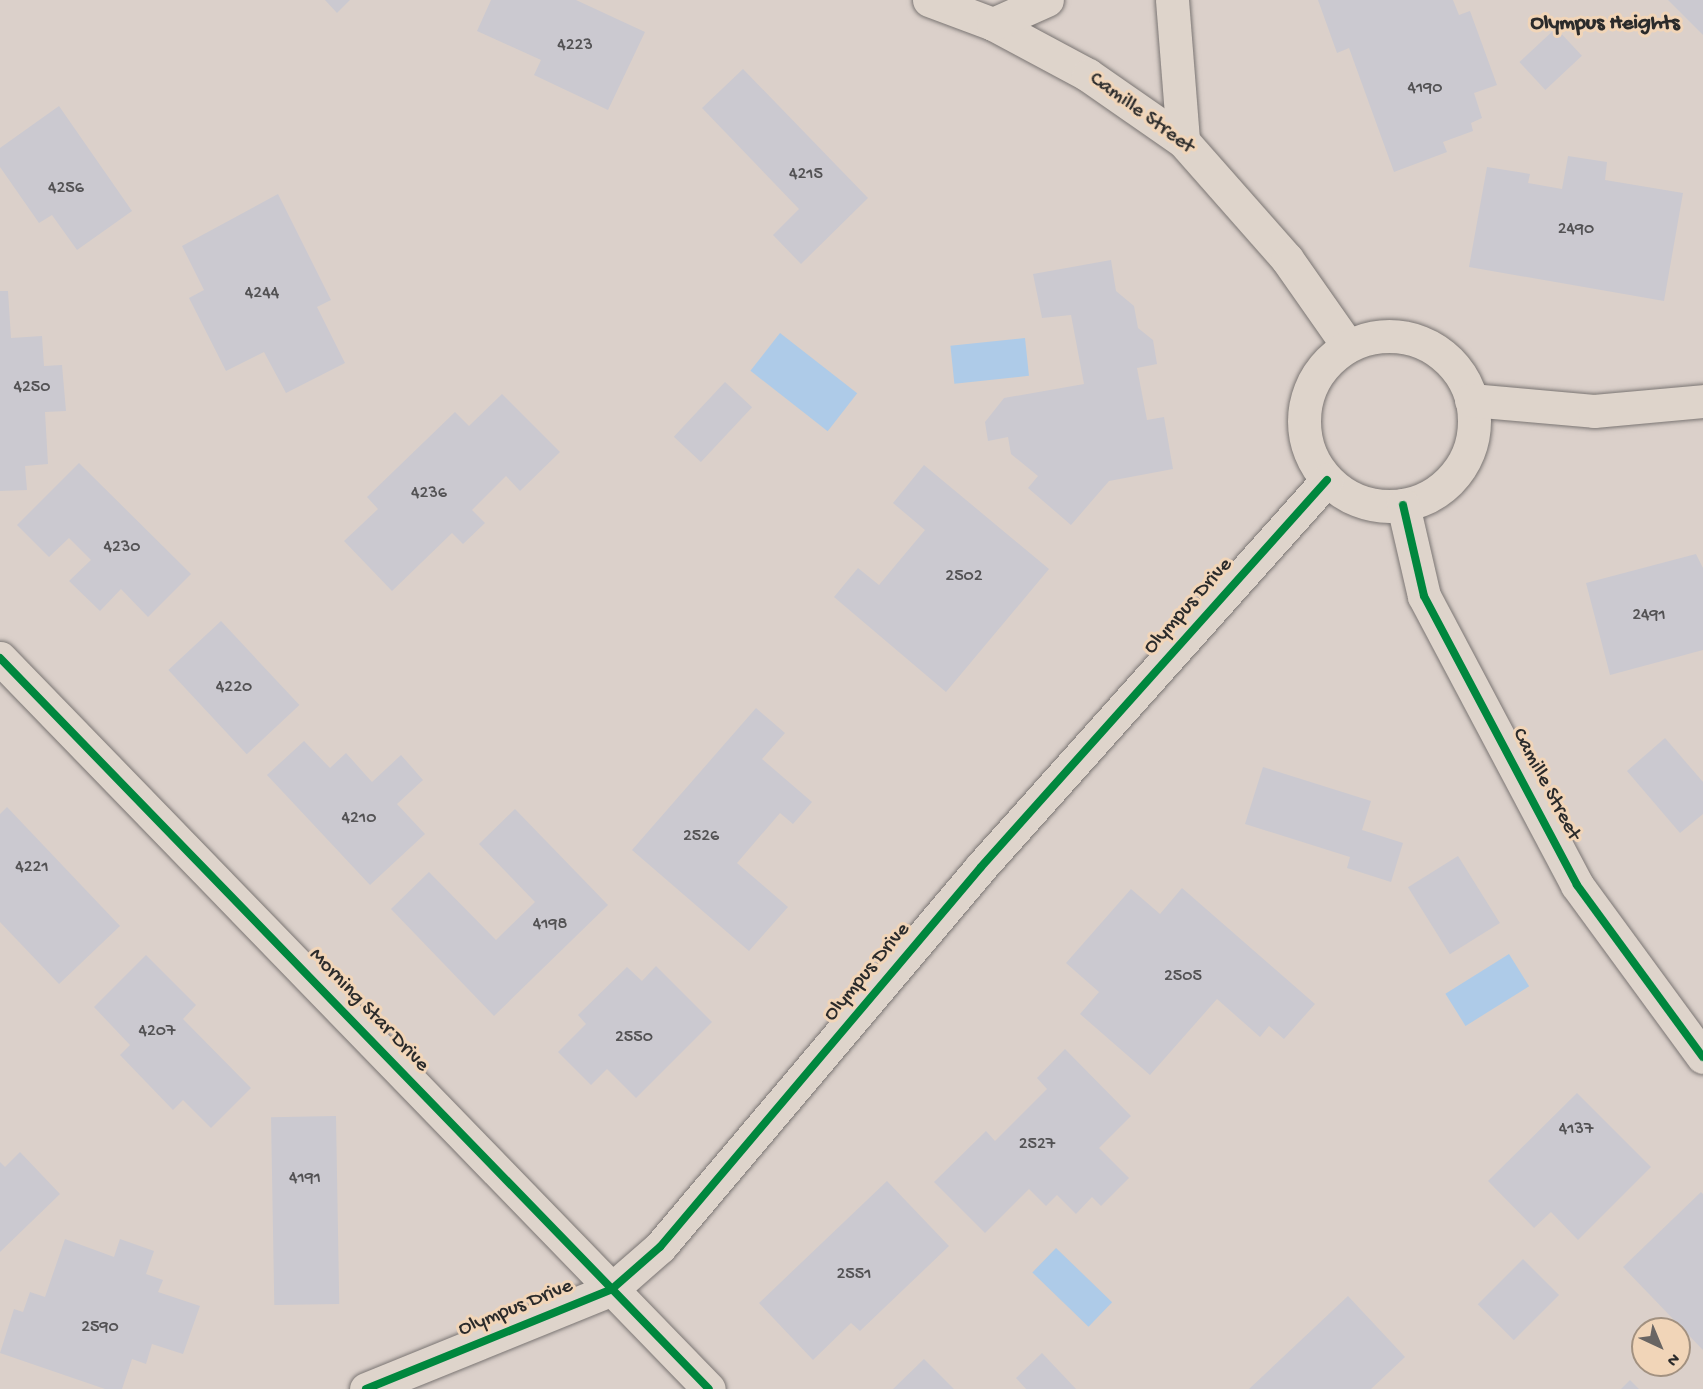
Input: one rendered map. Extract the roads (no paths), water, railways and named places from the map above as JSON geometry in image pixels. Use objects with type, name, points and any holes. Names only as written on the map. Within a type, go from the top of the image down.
[{"type":"street","name":"Camille Street","points":[[929,0],[993,24],[1088,75],[1183,141],[1287,259],[1348,346]]},
{"type":"street","points":[[993,24],[1047,0]]},
{"type":"street","points":[[1172,0],[1183,141]]},
{"type":"street","points":[[1398,336],[1423,343],[1461,376],[1471,400],[1474,428],[1457,471],[1430,496],[1403,505],[1376,506],[1350,497],[1327,480],[1304,435],[1305,409],[1312,384],[1348,346],[1398,336]]},
{"type":"street","points":[[1471,400],[1594,411],[1703,401]]},
{"type":"street","name":"Olympus Drive","points":[[366,1389],[612,1289],[697,1206],[981,867],[1327,480]]},
{"type":"street","name":"Camille Street","points":[[1403,505],[1424,596],[1577,885],[1703,1058]]},
{"type":"street","name":"Morning Star Drive","points":[[0,658],[709,1389]]},
{"type":"water","points":[[780,333],[857,393],[828,431],[750,371]]},
{"type":"water","points":[[1025,338],[1029,376],[954,384],[950,346]]},
{"type":"water","points":[[1509,954],[1529,986],[1466,1026],[1445,994]]},
{"type":"water","points":[[1056,1248],[1112,1302],[1088,1327],[1032,1272]]},
{"type":"district","name":"Olympus Heights","points":[[1605,25]]}]
